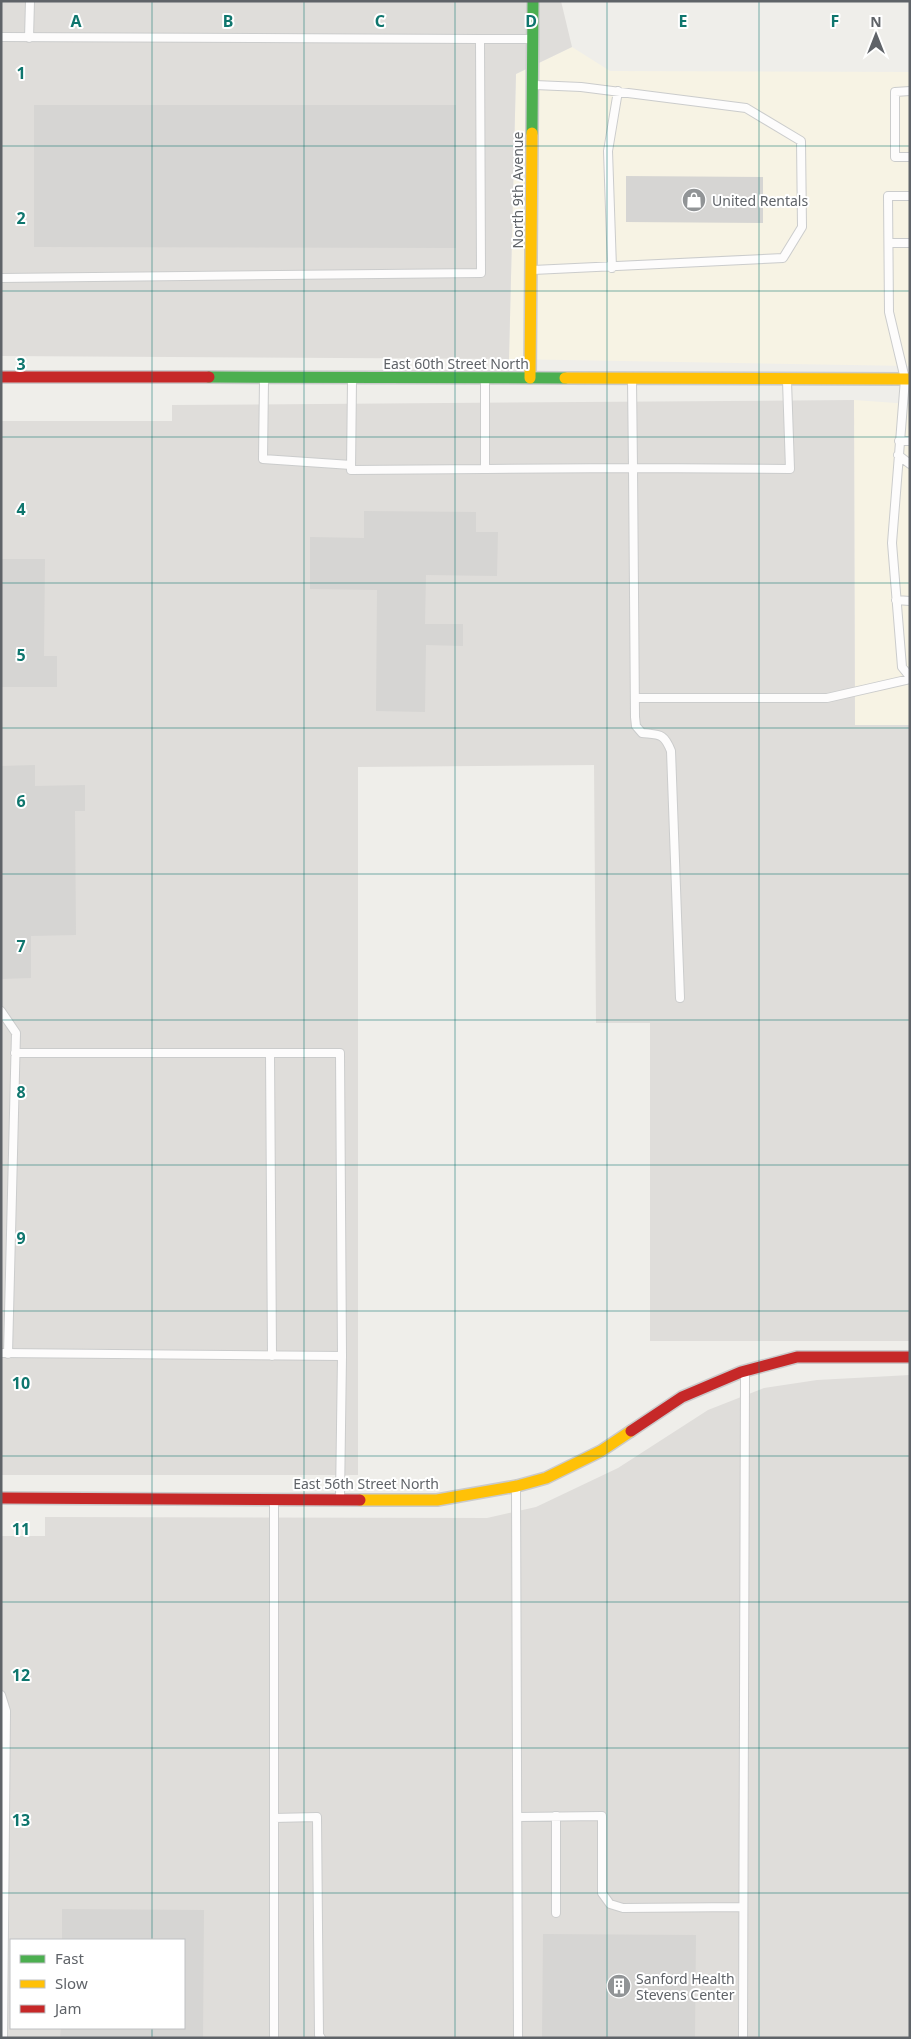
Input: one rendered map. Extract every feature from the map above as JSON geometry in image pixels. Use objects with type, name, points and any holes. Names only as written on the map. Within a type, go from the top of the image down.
[{"type":"street","name":"North 9th Avenue","points":[[530,378],[533,1]]},
{"type":"street","name":"East 60th Street North","points":[[1,377],[908,379]]},
{"type":"street","name":"East 56th Street North","points":[[1,1498],[437,1500],[516,1486],[546,1478],[601,1451],[682,1397],[745,1371],[797,1357],[910,1357]]},
{"type":"lane","points":[[29,38],[30,1]]},
{"type":"lane","points":[[1,38],[532,39]]},
{"type":"lane","points":[[1,278],[481,273],[480,39]]},
{"type":"lane","points":[[531,270],[612,268],[783,258],[802,227],[801,141],[746,108],[581,87],[532,85]]},
{"type":"lane","points":[[612,268],[608,151],[618,91]]},
{"type":"lane","points":[[910,92],[895,92],[895,157],[910,157]]},
{"type":"lane","points":[[635,698],[827,698],[910,678],[902,667],[892,543],[899,441],[908,379],[889,312],[888,196],[910,196]]},
{"type":"lane","points":[[889,243],[910,243]]},
{"type":"lane","points":[[264,378],[262,459],[351,465]]},
{"type":"lane","points":[[352,378],[351,470],[633,468],[790,470],[787,379]]},
{"type":"lane","points":[[485,378],[485,469]]},
{"type":"lane","points":[[632,378],[636,726],[642,734],[660,735],[667,740],[671,751],[680,998]]},
{"type":"lane","points":[[899,441],[910,441]]},
{"type":"lane","points":[[898,455],[910,464]]},
{"type":"lane","points":[[896,600],[910,601]]},
{"type":"lane","points":[[1,1011],[16,1033],[4,1354],[342,1356]]},
{"type":"lane","points":[[15,1053],[340,1052],[342,1356],[340,1499]]},
{"type":"lane","points":[[270,1053],[272,1356]]},
{"type":"lane","points":[[743,2038],[745,1371]]},
{"type":"lane","points":[[516,1486],[518,2038]]},
{"type":"lane","points":[[274,1498],[274,2038]]},
{"type":"lane","points":[[1,1695],[6,1711],[6,1885],[3,2038]]},
{"type":"lane","points":[[518,1816],[602,1816],[602,1893],[610,1904],[623,1908],[743,1907]]},
{"type":"lane","points":[[556,1816],[556,1913]]},
{"type":"lane","points":[[274,1818],[317,1817],[319,2034],[321,2038]]},
{"type":"shaded area","points":[[1,1],[561,1],[572,47],[516,74],[509,359],[1,356]]},
{"type":"shaded area","points":[[572,47],[610,71],[910,72],[910,366],[509,359],[516,74]]},
{"type":"shaded area","points":[[854,400],[910,404],[910,725],[855,725]]},
{"type":"shaded area","points":[[854,400],[855,725],[910,725],[910,1341],[650,1341],[650,1023],[596,1023],[594,765],[358,767],[358,1475],[1,1475],[1,421],[172,421],[172,405]]},
{"type":"shaded area","points":[[910,1375],[910,2038],[1,2038],[1,1536],[45,1536],[45,1517],[487,1518],[536,1507],[618,1468],[708,1410],[764,1388],[817,1380]]},
{"type":"building","points":[[34,105],[456,105],[456,248],[34,247]]},
{"type":"building","name":"United Rentals","points":[[626,176],[763,177],[763,223],[626,222]]},
{"type":"building","points":[[364,511],[476,512],[476,532],[498,532],[497,576],[426,575],[425,624],[463,624],[463,646],[426,645],[425,712],[376,711],[377,590],[310,589],[310,537],[364,538]]},
{"type":"building","points":[[1,559],[45,559],[44,656],[57,656],[57,687],[1,687]]},
{"type":"building","points":[[35,765],[35,786],[85,785],[85,811],[75,811],[76,935],[31,936],[31,978],[1,979],[1,766]]},
{"type":"building","points":[[62,1909],[204,1910],[203,2038],[60,2038],[61,2029],[185,2029],[185,1939],[62,1939]]},
{"type":"building","name":"Sanford Health Stevens Center","points":[[543,1934],[696,1935],[695,2038],[542,2038]]},
{"type":"traffic: fast","points":[[532,133],[533,1]]},
{"type":"traffic: fast","points":[[209,377],[565,378]]},
{"type":"traffic: slow","points":[[530,378],[532,133]]},
{"type":"traffic: slow","points":[[565,378],[910,379]]},
{"type":"traffic: slow","points":[[360,1500],[437,1500],[517,1486],[546,1478],[601,1451],[631,1431]]},
{"type":"traffic: jam","points":[[1,377],[209,377]]},
{"type":"traffic: jam","points":[[631,1431],[682,1397],[741,1372],[797,1357],[910,1357]]},
{"type":"traffic: jam","points":[[1,1498],[360,1500]]},
{"type":"place","name":"United Rentals","points":[[694,200]]},
{"type":"place","name":"Sanford Health Stevens Center","points":[[619,1986]]}]
